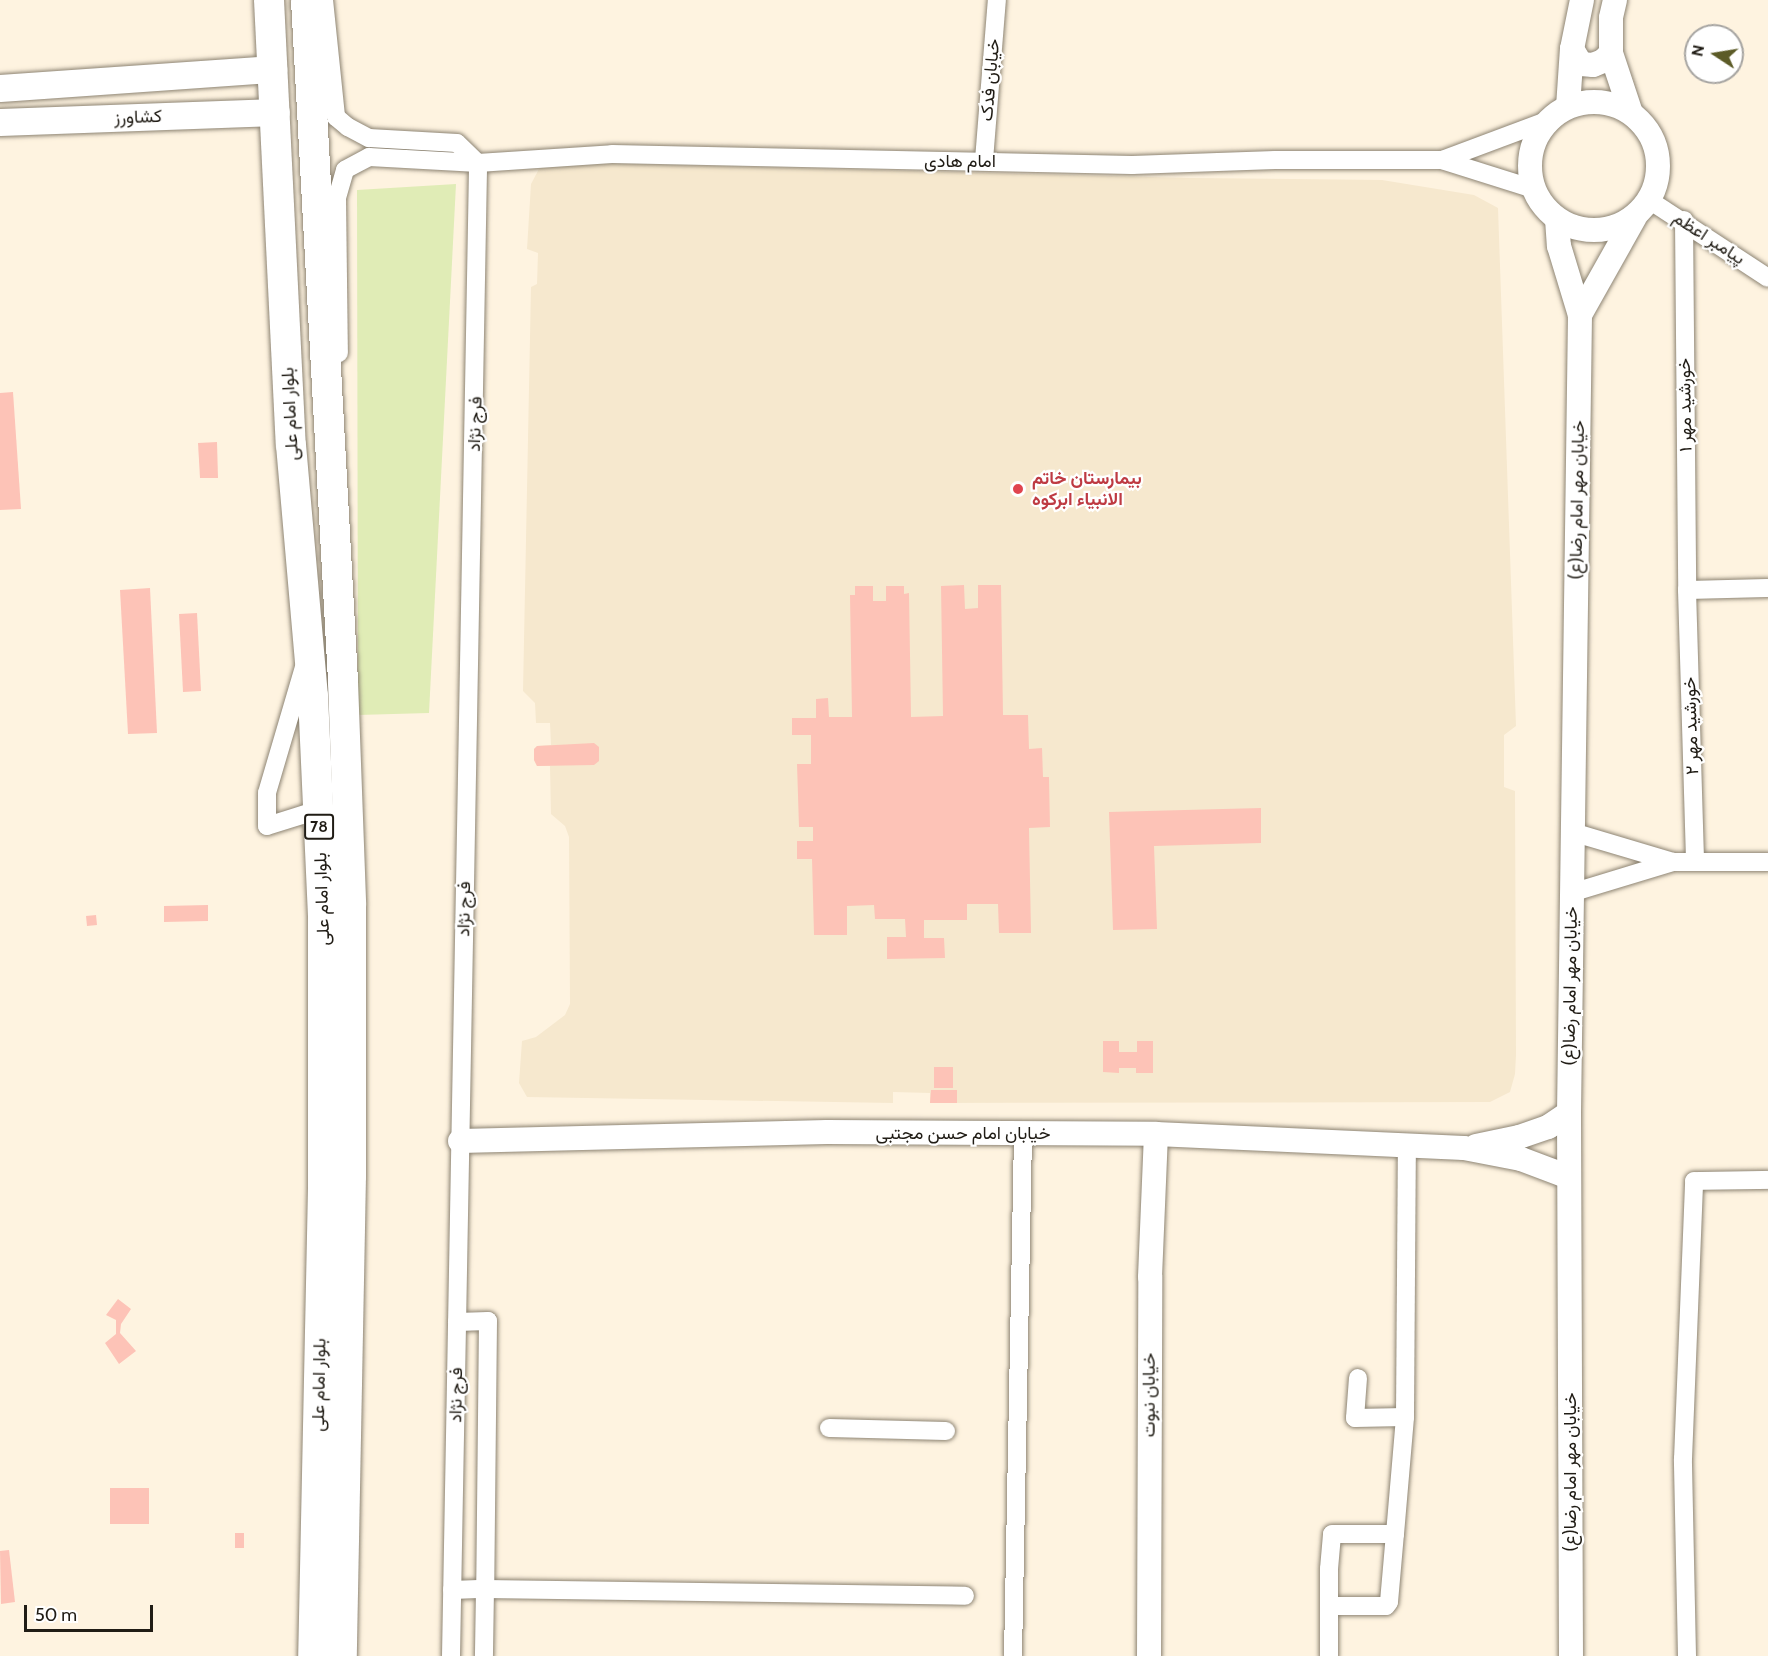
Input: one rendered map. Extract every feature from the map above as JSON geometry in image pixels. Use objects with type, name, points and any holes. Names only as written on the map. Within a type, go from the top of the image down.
[{"type":"main road","name":"بلوار امام علی","points":[[268,0],[276,112],[291,445],[315,738],[323,915],[323,1188],[313,1656]]},
{"type":"main road","name":"بلوار امام علی","points":[[306,0],[330,433],[351,905],[351,1176],[342,1656]]},
{"type":"main road","name":"کشاورز","points":[[0,88],[273,69]]},
{"type":"main road","name":"کشاورز","points":[[0,122],[276,112]]},
{"type":"main road","points":[[315,738],[345,736]]},
{"type":"street","points":[[324,0],[336,117],[348,127],[369,138],[457,143],[478,163]]},
{"type":"street","name":"خیابان فدک","points":[[984,160],[997,0]]},
{"type":"street","points":[[1582,0],[1559,114],[1535,140],[1530,165],[1534,189],[1539,201],[1557,219],[1576,229],[1596,231],[1617,227],[1642,208]]},
{"type":"street","points":[[1615,0],[1611,18],[1611,52],[1631,113]]},
{"type":"street","points":[[1572,49],[1581,64],[1593,65],[1603,61],[1611,52]]},
{"type":"street","points":[[1442,160],[1589,102],[1611,104],[1631,113],[1645,126],[1655,143],[1659,163],[1657,182],[1580,315]]},
{"type":"street","name":"امام هادی","points":[[330,433],[339,369],[338,198],[345,170],[369,157],[478,163],[612,154],[860,161],[984,160],[1132,165],[1275,160],[1442,160]]},
{"type":"street","points":[[1442,160],[1534,189]]},
{"type":"street","name":"فرج نژاد","points":[[451,1656],[478,163]]},
{"type":"street","name":"پیامبر اعظم","points":[[1642,208],[1684,220],[1768,278]]},
{"type":"street","points":[[1557,219],[1559,246],[1580,315]]},
{"type":"street","name":"خورشید مهر ۱","points":[[1684,220],[1687,590]]},
{"type":"street","name":"خیابان مهر امام رضا(ع)","points":[[1571,1656],[1569,1113],[1580,315]]},
{"type":"street","points":[[1687,590],[1768,588]]},
{"type":"street","name":"خورشید مهر ۲","points":[[1687,590],[1695,862]]},
{"type":"street","points":[[309,650],[267,793],[267,826],[318,810]]},
{"type":"street","points":[[1572,832],[1673,862],[1768,862]]},
{"type":"street","points":[[1571,893],[1673,862]]},
{"type":"street","name":"خیابان امام حسن مجتبی","points":[[1464,1148],[1519,1137],[1548,1127],[1569,1113]]},
{"type":"street","name":"خیابان امام حسن مجتبی","points":[[460,1141],[827,1132],[1156,1134],[1464,1148],[1521,1159],[1569,1177]]},
{"type":"street","points":[[1014,1656],[1023,1133]]},
{"type":"street","name":"خیابان نبوت","points":[[1149,1656],[1150,1277],[1156,1134]]},
{"type":"street","points":[[1330,1606],[1386,1606],[1389,1602],[1405,1417],[1407,1146]]},
{"type":"street","points":[[1688,1656],[1683,1459],[1694,1180],[1768,1180]]},
{"type":"street","points":[[457,1322],[488,1321],[483,1656]]},
{"type":"street","points":[[1358,1378],[1355,1418],[1405,1417]]},
{"type":"street","points":[[829,1428],[946,1431]]},
{"type":"street","points":[[454,1462],[486,1462]]},
{"type":"street","points":[[1329,1656],[1329,1569],[1332,1534],[1395,1534]]},
{"type":"street","points":[[452,1590],[965,1596]]},
{"type":"shaded area","name":"بیمارستان خاتم الانبیاء ابرکوه","points":[[553,162],[1190,178],[1382,180],[1474,195],[1498,208],[1516,726],[1504,735],[1504,787],[1515,791],[1516,1055],[1515,1074],[1510,1092],[1490,1102],[930,1103],[930,1093],[893,1092],[893,1103],[527,1097],[519,1083],[522,1041],[536,1037],[565,1015],[570,1004],[569,837],[565,826],[551,814],[550,766],[537,766],[534,760],[534,749],[537,746],[551,745],[550,723],[536,723],[535,703],[523,691],[531,287],[537,284],[538,253],[527,249],[531,184],[539,169]]},
{"type":"green space","points":[[456,184],[429,713],[358,715],[357,190]]},
{"type":"building","points":[[13,392],[21,509],[0,510],[0,393]]},
{"type":"building","points":[[217,442],[218,478],[200,478],[198,443]]},
{"type":"building","points":[[964,585],[965,609],[978,608],[978,585],[1001,585],[1003,715],[1028,715],[1029,749],[1042,748],[1043,777],[1049,777],[1050,827],[1029,828],[1031,933],[999,933],[998,904],[967,904],[967,920],[924,920],[924,938],[944,938],[945,958],[887,959],[887,937],[906,937],[905,919],[875,919],[874,905],[847,906],[847,935],[814,935],[812,859],[797,859],[797,841],[813,841],[813,827],[799,827],[797,764],[811,764],[811,735],[792,735],[792,718],[816,718],[816,699],[828,698],[829,717],[852,717],[850,595],[855,595],[855,586],[873,586],[873,601],[886,601],[886,586],[904,586],[904,594],[909,593],[911,717],[943,716],[941,586]]},
{"type":"building","points":[[150,588],[157,733],[128,734],[120,590]]},
{"type":"building","points":[[197,613],[201,691],[183,692],[179,614]]},
{"type":"building","points":[[594,743],[599,747],[599,761],[594,765],[537,766],[534,760],[534,749],[537,746]]},
{"type":"building","points":[[1261,808],[1261,843],[1154,846],[1157,929],[1113,930],[1109,812]]},
{"type":"building","points":[[208,905],[208,921],[164,922],[164,906]]},
{"type":"building","points":[[96,915],[97,925],[87,926],[86,916]]},
{"type":"building","points":[[1103,1041],[1119,1041],[1119,1052],[1137,1052],[1137,1041],[1153,1041],[1153,1073],[1136,1073],[1136,1068],[1119,1068],[1119,1073],[1103,1072]]},
{"type":"building","points":[[934,1067],[953,1067],[953,1088],[934,1088]]},
{"type":"building","points":[[931,1090],[957,1090],[957,1103],[930,1103]]},
{"type":"building","points":[[118,1299],[131,1309],[121,1324],[120,1333],[136,1351],[119,1364],[105,1343],[116,1334],[116,1320],[106,1315]]},
{"type":"building","points":[[110,1488],[149,1488],[149,1524],[110,1524]]},
{"type":"building","points":[[235,1533],[244,1533],[244,1548],[235,1548]]},
{"type":"building","points":[[9,1550],[15,1602],[1,1604],[0,1551]]},
{"type":"place","name":"بیمارستان خاتم الانبیاء ابرکوه","points":[[1018,489]]}]
